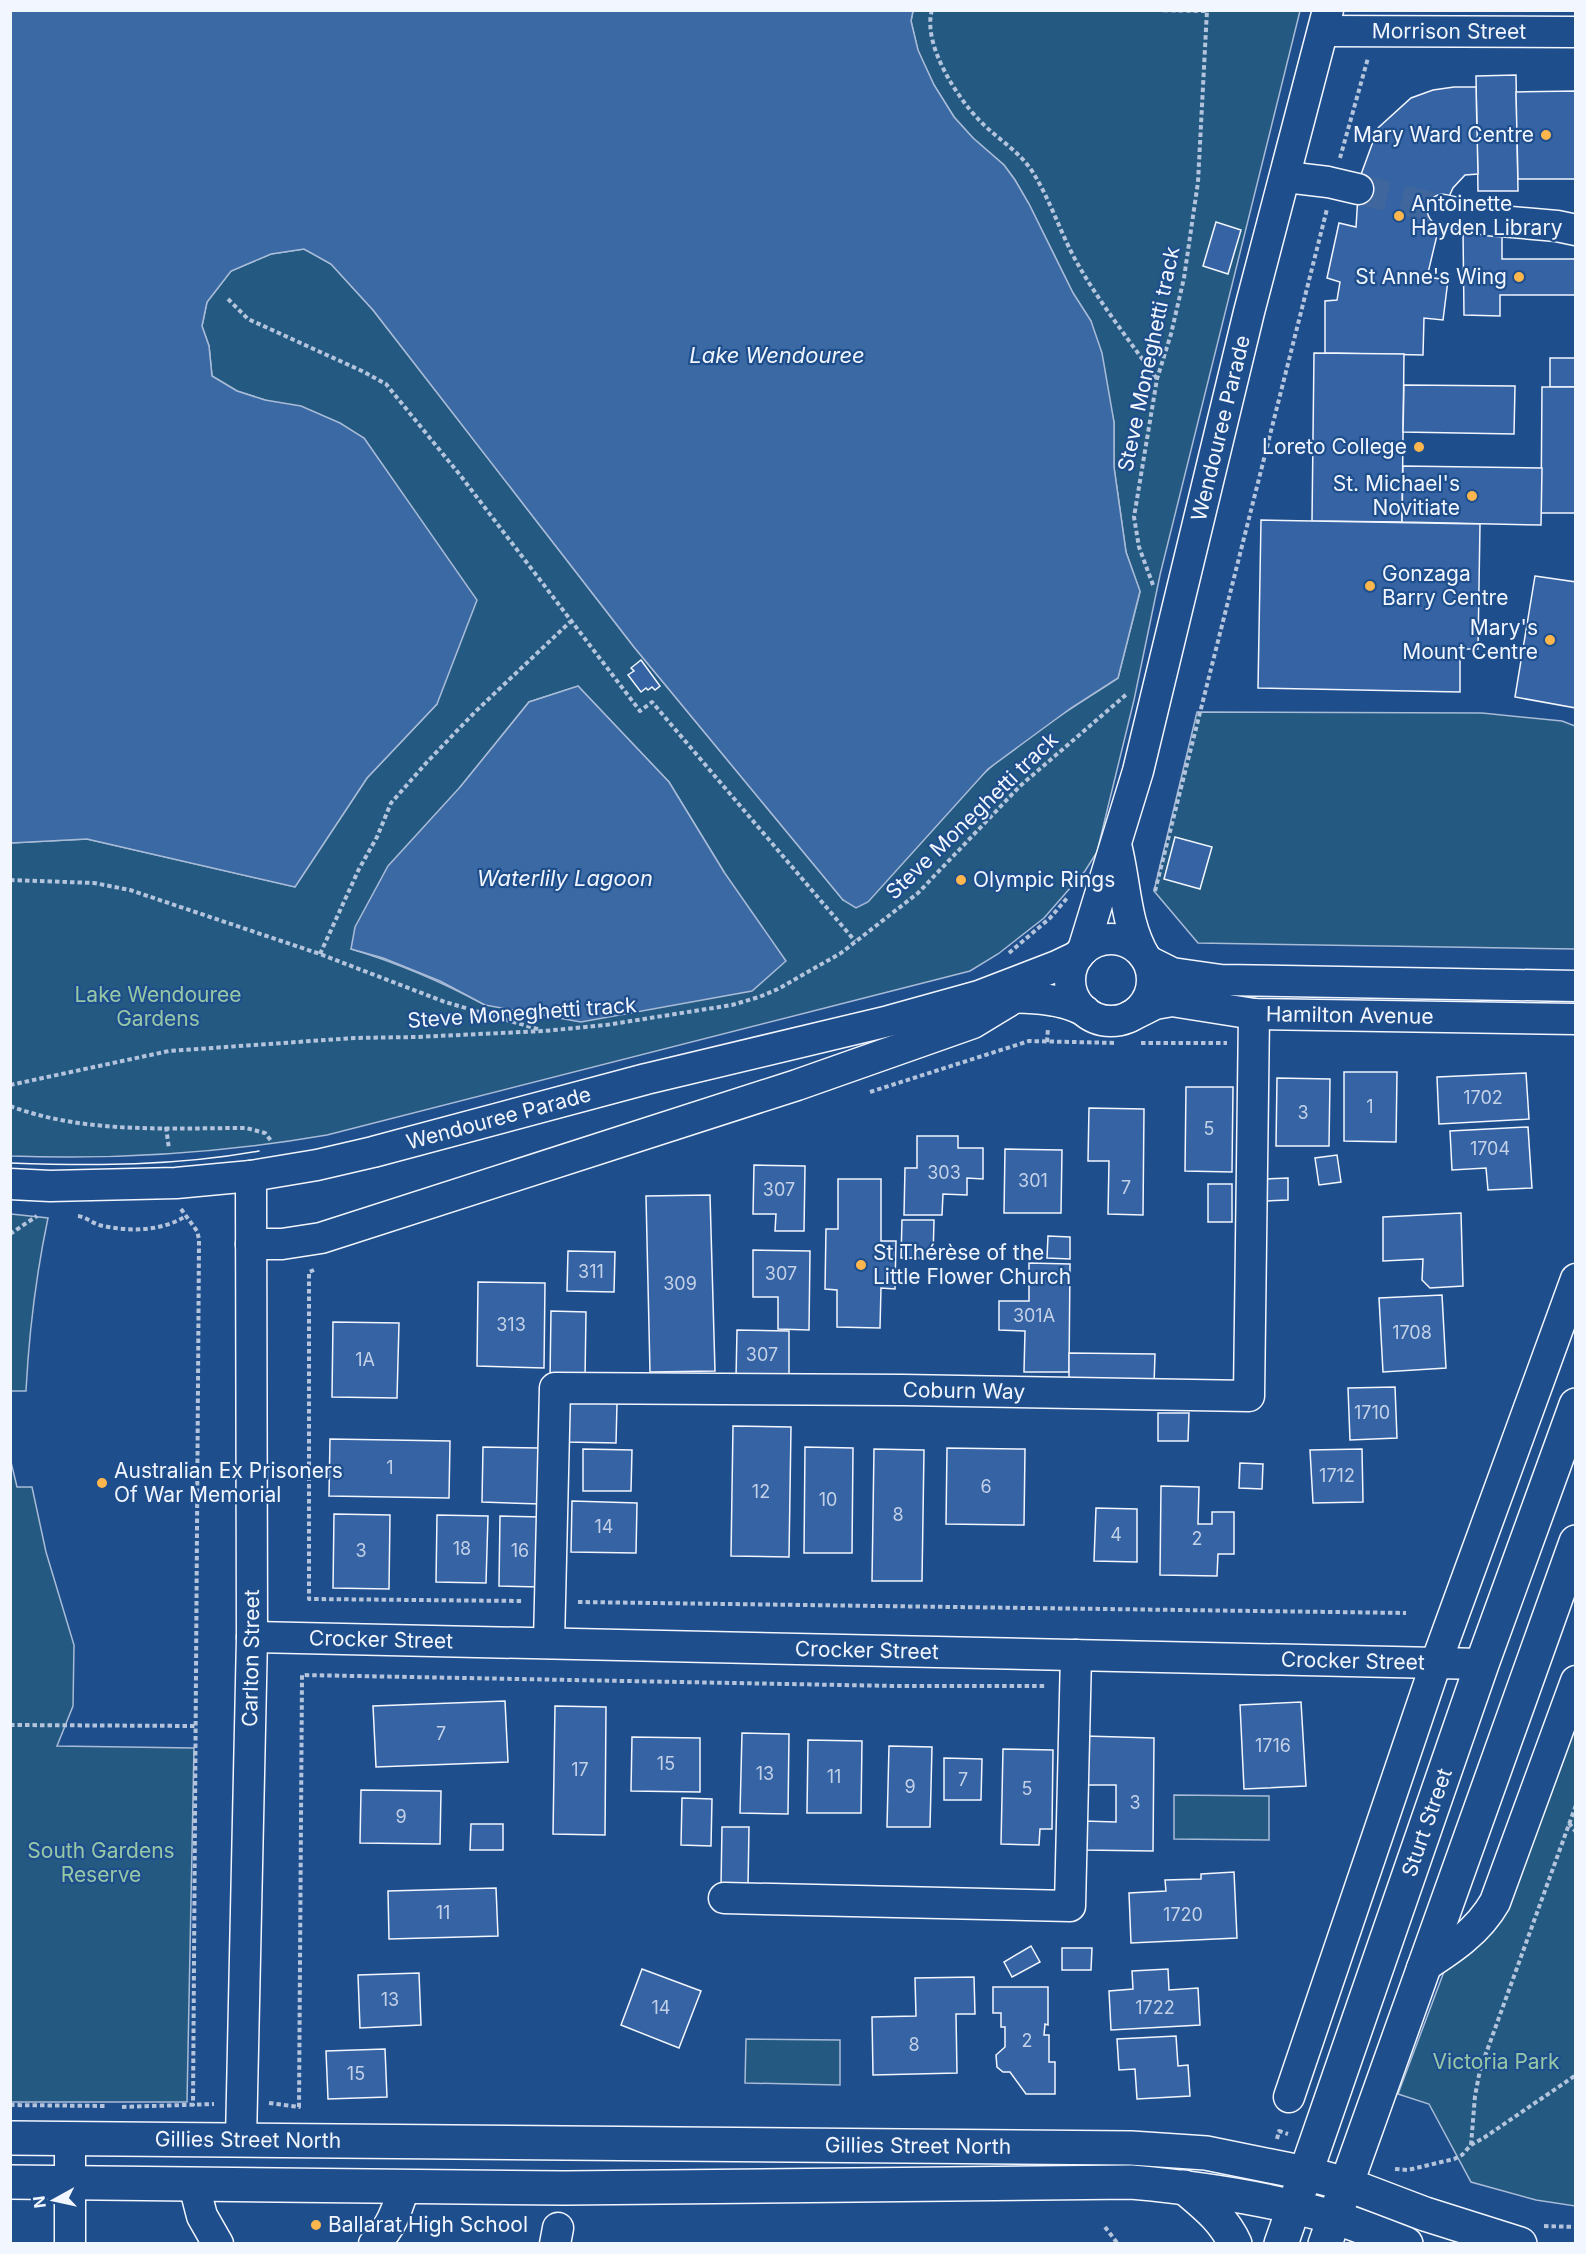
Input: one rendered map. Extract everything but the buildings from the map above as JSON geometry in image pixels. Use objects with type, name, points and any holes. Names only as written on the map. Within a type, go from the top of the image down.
[{"type":"main road","name":"Sturt Street","points":[[1281,2244],[1482,1664],[1575,1404]]},
{"type":"main road","name":"Sturt Street","points":[[1330,2231],[1575,1542]]},
{"type":"main road","name":"Gillies Street North","points":[[10,2138],[1131,2148],[1206,2153],[1305,2173],[1346,2184],[1425,2214],[1520,2244]]},
{"type":"main road","points":[[485,2143],[485,2188]]},
{"type":"main road","name":"Gillies Street North","points":[[10,2182],[404,2188],[1131,2182],[1184,2187],[1294,2207],[1330,2231],[1406,2244]]},
{"type":"main road","points":[[1184,2187],[1221,2220],[1228,2228],[1235,2244]]},
{"type":"street","name":"Morrison Street","points":[[1326,21],[1575,32]]},
{"type":"street","name":"Wendouree Parade","points":[[12,1182],[131,1185],[251,1176],[317,1165],[374,1152],[646,1079],[889,1021],[979,996],[1057,966],[1080,953],[1109,862],[1117,846],[1138,771],[1249,312],[1326,21]]},
{"type":"street","points":[[1286,177],[1346,186]]},
{"type":"street","points":[[1443,210],[1488,220],[1557,226],[1575,230]]},
{"type":"street","name":"Wendouree Parade","points":[[1117,846],[1130,924],[1135,939],[1147,959]]},
{"type":"street","points":[[1111,938],[1130,944],[1147,959],[1151,972],[1149,993],[1145,1003],[1129,1017],[1114,1021],[1085,1011],[1078,1004],[1070,984],[1070,974],[1080,953],[1091,944],[1111,938]]},
{"type":"street","name":"Hamilton Avenue","points":[[1147,959],[1172,973],[1221,980],[1575,986]]},
{"type":"street","name":"Wendouree Parade","points":[[979,996],[1059,1000],[1085,1011]]},
{"type":"street","points":[[251,1244],[282,1244],[321,1238],[724,1109],[973,1023],[1014,998]]},
{"type":"street","name":"Hamilton Avenue","points":[[1129,1017],[1155,1004],[1172,1001],[1254,1014],[1575,1019]]},
{"type":"street","name":"Coburn Way","points":[[549,1644],[555,1388],[903,1390],[1249,1396],[1254,1014]]},
{"type":"street","name":"Carlton Street","points":[[242,2140],[252,1637],[251,1176]]},
{"type":"street","name":"Sturt Street","points":[[1289,2097],[1436,1663],[1575,1279]]},
{"type":"street","name":"Crocker Street","points":[[252,1637],[1482,1664]]},
{"type":"street","points":[[724,1898],[1070,1906],[1076,1655]]},
{"type":"street","points":[[1422,1968],[1471,1933],[1495,1902],[1575,1681]]},
{"type":"street","points":[[70,2139],[70,2244]]},
{"type":"street","points":[[194,2185],[202,2216],[218,2244]]},
{"type":"street","points":[[374,2244],[394,2218],[404,2188]]},
{"type":"path","points":[[932,10],[929,23],[931,33],[951,82],[981,122],[1025,160],[1089,282],[1157,379]]},
{"type":"path","points":[[1156,10],[1207,11]]},
{"type":"path","name":"Steve Moneghetti track","points":[[1155,591],[1139,547],[1134,517],[1157,379],[1171,334],[1184,278],[1198,182],[1207,11]]},
{"type":"path","points":[[1154,897],[1346,186],[1368,58]]},
{"type":"path","points":[[228,299],[248,319],[386,384],[460,475],[640,711],[652,702],[855,941]]},
{"type":"path","points":[[320,954],[359,869],[378,837],[391,802],[476,711],[570,622]]},
{"type":"path","name":"Steve Moneghetti track","points":[[10,1085],[169,1051],[354,1038],[544,1031],[606,1025],[732,1005],[778,989],[841,953],[918,893],[1020,786],[1131,690]]},
{"type":"path","points":[[10,880],[94,883],[130,890],[320,954],[445,1002],[544,1031]]},
{"type":"path","points":[[1004,960],[1010,951],[1050,918],[1072,892]]},
{"type":"path","points":[[10,1106],[45,1117],[92,1125],[246,1128],[265,1133],[272,1142]]},
{"type":"path","points":[[166,1127],[169,1149]]},
{"type":"path","points":[[180,1203],[181,1210],[197,1231],[198,1239],[193,2106]]},
{"type":"path","points":[[10,1234],[36,1216],[47,1216]]},
{"type":"path","points":[[70,1216],[82,1216],[102,1226],[144,1229],[168,1225],[186,1216]]},
{"type":"path","points":[[309,1272],[309,1599],[1406,1613]]},
{"type":"path","points":[[10,2105],[193,2106],[242,2102],[299,2107],[302,1675],[895,1686],[1075,1686]]},
{"type":"path","points":[[10,1725],[196,1726]]},
{"type":"path","points":[[1471,2145],[1475,2096],[1480,2070],[1575,1805]]},
{"type":"path","points":[[1569,1822],[1575,1832]]},
{"type":"path","points":[[1389,2169],[1408,2170],[1462,2155],[1471,2145],[1575,2075]]},
{"type":"path","points":[[1105,2227],[1118,2244]]},
{"type":"green space","name":"Lake Wendouree Gardens","points":[[913,11],[1300,11],[1160,575],[1134,700],[1097,852],[1085,871],[1044,918],[998,954],[970,971],[327,1135],[169,1154],[90,1157],[11,1156],[10,843],[87,839],[295,887],[367,778],[437,704],[404,496],[364,438],[237,391],[212,376],[209,346],[202,326],[207,302],[231,271],[271,254],[304,249],[331,264],[373,310],[634,647],[843,900],[1004,756],[1118,678],[1140,592],[1126,552],[1114,467],[1114,422],[1091,321],[1073,293],[1015,180],[1004,165],[973,138],[954,117],[934,85],[918,51],[911,21]],"holes":[[[578,686],[669,782],[724,872],[485,1005],[386,960],[351,949],[461,786],[529,702]]]},
{"type":"green space","points":[[1197,712],[1482,713],[1562,721],[1575,726],[1575,949],[1198,943],[1154,891]]},
{"type":"green space","points":[[11,1214],[48,1218],[34,1304],[26,1391],[11,1391]]},
{"type":"green space","name":"South Gardens Reserve","points":[[11,1462],[17,1487],[32,1487],[46,1552],[74,1645],[73,1706],[57,1746],[194,1748],[187,2102],[11,2102]]},
{"type":"green space","name":"Victoria Park","points":[[1575,1711],[1575,2206],[1536,2200],[1471,2182],[1429,2104],[1398,2094],[1445,1969]]},
{"type":"green space","points":[[1174,1795],[1269,1796],[1269,1840],[1174,1839]]},
{"type":"green space","points":[[746,2039],[840,2040],[840,2085],[745,2083]]},
{"type":"water","name":"Lake Wendouree","points":[[10,11],[913,11],[911,21],[918,50],[934,85],[954,117],[973,138],[1004,165],[1015,180],[1073,293],[1091,321],[1102,353],[1114,422],[1114,467],[1126,552],[1140,591],[1118,678],[1071,708],[988,769],[868,902],[856,908],[843,900],[634,647],[373,310],[331,264],[304,249],[271,254],[231,271],[207,302],[202,326],[209,346],[212,376],[237,391],[265,400],[301,406],[340,423],[364,438],[477,600],[437,704],[367,778],[295,887],[87,839],[11,843]]},
{"type":"water","name":"Waterlily Lagoon","points":[[578,686],[669,782],[724,872],[786,961],[752,991],[581,1022],[485,1005],[440,981],[383,958],[351,949],[355,927],[388,866],[461,786],[529,702]]},
{"type":"tunnel","points":[[1358,189],[1443,210]]},
{"type":"tram line","points":[[10,1163],[135,1164],[197,1160],[259,1151]]},
{"type":"place","name":"Mary Ward Centre","points":[[1546,135]]},
{"type":"place","name":"Antoinette Hayden Library","points":[[1399,216]]},
{"type":"place","name":"St Anne's Wing","points":[[1519,277]]},
{"type":"place","name":"Loreto College","points":[[1419,447]]},
{"type":"place","name":"St. Michael's Novitiate","points":[[1472,496]]},
{"type":"place","name":"Gonzaga Barry Centre","points":[[1370,586]]},
{"type":"place","name":"Mary's Mount Centre","points":[[1550,640]]},
{"type":"place","name":"Olympic Rings","points":[[961,880]]},
{"type":"place","name":"St Thérèse of the Little Flower Church","points":[[861,1265]]},
{"type":"place","name":"Australian Ex Prisoners Of War Memorial","points":[[102,1483]]},
{"type":"place","name":"Ballarat High School","points":[[316,2225]]}]
